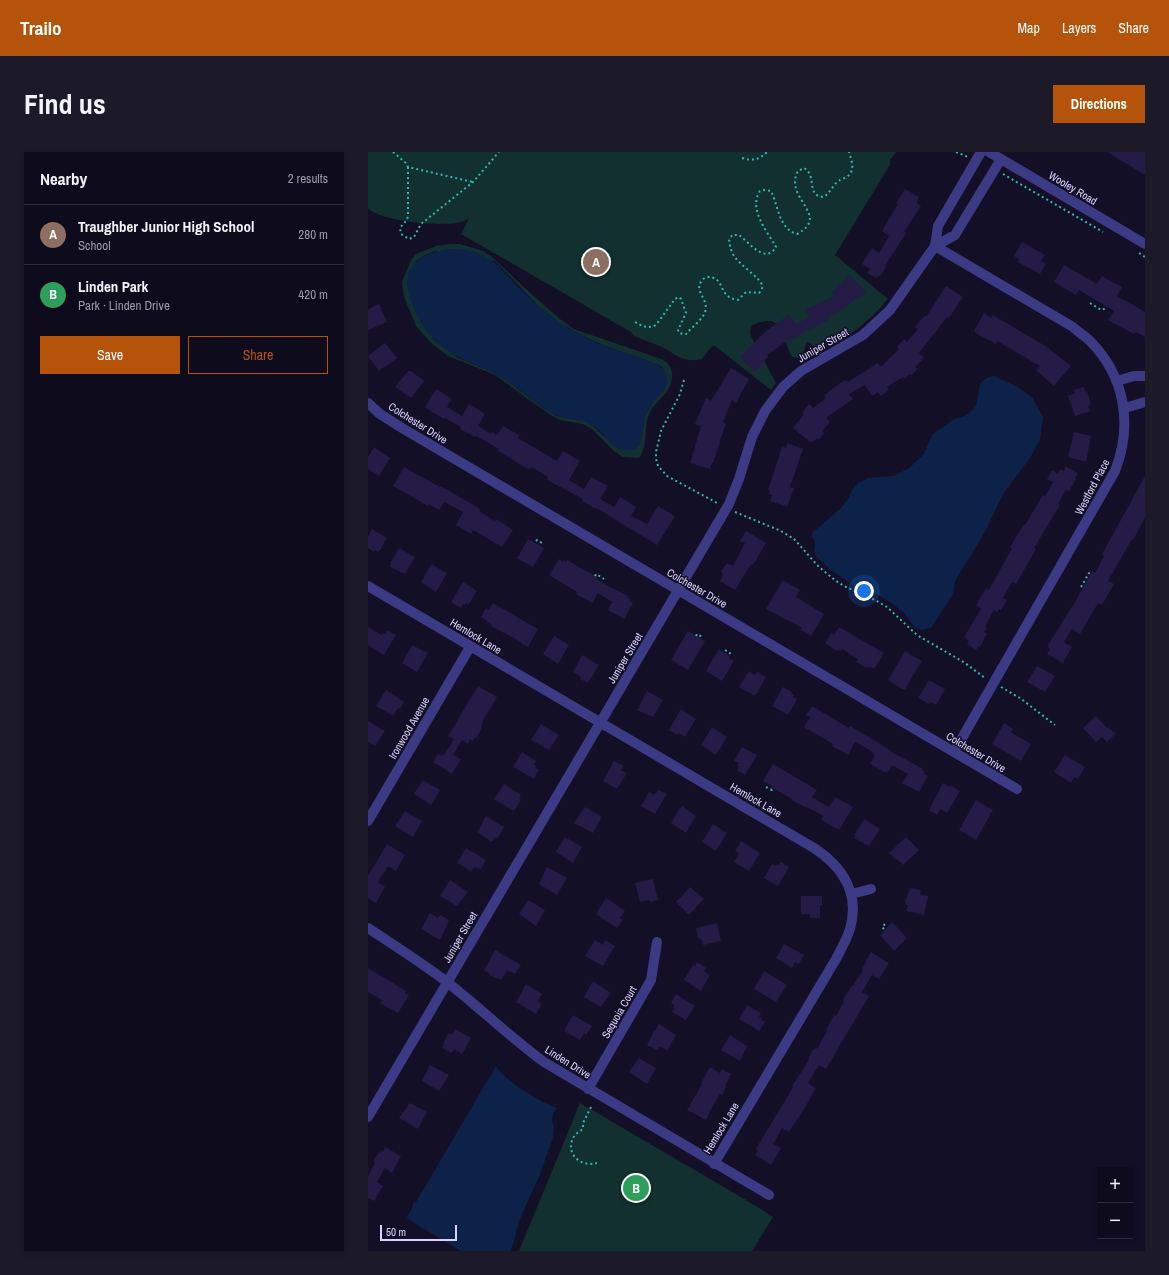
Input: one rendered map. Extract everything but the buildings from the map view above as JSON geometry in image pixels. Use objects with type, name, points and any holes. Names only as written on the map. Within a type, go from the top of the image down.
[{"type":"street","name":"Juniper Street","points":[[368,1117],[729,504],[745,464],[752,437],[765,411],[783,387],[801,371],[863,336],[880,321],[896,302],[935,246],[938,226],[981,152]]},
{"type":"street","name":"Wooley Road","points":[[989,152],[1145,244]]},
{"type":"street","name":"Juniper Street","points":[[935,246],[955,235],[1001,159]]},
{"type":"street","name":"Westford Place","points":[[935,246],[1073,327],[1089,340],[1101,353],[1117,381],[1124,408],[1125,420],[1124,441],[1120,459],[1115,471],[954,752]]},
{"type":"street","points":[[1117,381],[1141,375],[1145,376]]},
{"type":"street","points":[[1124,408],[1145,402]]},
{"type":"street","name":"Colchester Drive","points":[[368,403],[380,414],[402,428],[1017,789]]},
{"type":"street","name":"Hemlock Lane","points":[[368,586],[821,852],[830,859],[846,880],[853,906],[852,918],[847,937],[836,959],[714,1164]]},
{"type":"street","name":"Ironwood Avenue","points":[[368,821],[470,647]]},
{"type":"street","points":[[851,894],[871,889]]},
{"type":"street","name":"Linden Drive","points":[[368,928],[448,983],[522,1046],[544,1062],[768,1195]]},
{"type":"street","name":"Sequoia Court","points":[[588,1089],[651,980],[657,942]]},
{"type":"path","points":[[393,152],[406,163],[408,167],[408,217],[400,228],[402,234],[409,239],[414,237],[421,224],[473,182],[500,152]]},
{"type":"path","points":[[742,158],[756,160],[767,152]]},
{"type":"path","points":[[635,322],[649,328],[656,325],[675,299],[679,297],[682,299],[686,313],[678,330],[679,333],[686,334],[702,318],[706,310],[705,302],[699,288],[700,284],[706,277],[712,277],[717,280],[727,297],[732,299],[738,300],[746,292],[759,293],[762,290],[762,285],[757,277],[742,266],[734,255],[729,241],[732,235],[739,235],[760,253],[768,254],[776,247],[757,214],[757,195],[760,191],[770,191],[774,197],[779,218],[787,228],[797,234],[808,227],[811,222],[795,187],[794,182],[798,171],[804,168],[808,171],[812,177],[812,189],[815,194],[819,197],[824,197],[837,182],[850,175],[853,163],[850,152]]},
{"type":"path","points":[[956,152],[964,156]]},
{"type":"path","points":[[408,167],[473,182]]},
{"type":"path","points":[[1003,173],[1104,233]]},
{"type":"path","points":[[1138,253],[1145,257]]},
{"type":"path","points":[[1090,303],[1101,310],[1106,307]]},
{"type":"path","points":[[684,380],[680,394],[661,431],[656,452],[656,459],[658,466],[666,476],[719,505]]},
{"type":"path","points":[[733,512],[781,531],[794,539],[820,567],[836,581],[887,607],[917,635],[965,663],[987,679]]},
{"type":"path","points":[[536,541],[537,540],[542,543]]},
{"type":"path","points":[[1081,587],[1089,573],[1090,574]]},
{"type":"path","points":[[595,576],[596,574],[604,579]]},
{"type":"path","points":[[696,636],[697,634],[702,637]]},
{"type":"path","points":[[725,650],[730,653],[729,655]]},
{"type":"path","points":[[1001,686],[1020,698],[1055,725]]},
{"type":"path","points":[[766,787],[772,790],[773,788]]},
{"type":"path","points":[[884,929],[882,927],[886,923]]},
{"type":"path","points":[[591,1107],[582,1129],[574,1138],[572,1147],[574,1155],[582,1163],[590,1165],[597,1164]]},
{"type":"green space","points":[[368,152],[896,152],[890,160],[890,165],[835,255],[888,299],[856,330],[838,341],[817,351],[810,343],[807,342],[803,354],[799,358],[792,357],[783,334],[776,323],[771,321],[763,321],[752,325],[750,332],[751,336],[776,383],[771,390],[715,346],[712,346],[702,359],[691,360],[677,356],[660,346],[634,336],[631,332],[461,234],[469,218],[463,222],[440,224],[398,220],[375,213],[368,208]]},
{"type":"green space","points":[[460,244],[483,251],[492,257],[560,319],[574,329],[664,360],[666,362],[671,370],[671,384],[669,389],[650,412],[647,422],[644,449],[639,458],[623,457],[614,451],[592,429],[583,424],[560,420],[549,414],[495,375],[448,356],[432,344],[416,326],[404,297],[402,282],[411,260],[416,254],[436,246]],"holes":[[[435,251],[495,261],[539,307],[560,323],[603,345],[662,367],[667,378],[649,408],[642,428],[616,447],[593,426],[585,421],[557,416],[542,407],[505,379],[493,372],[458,358],[433,339],[415,262],[423,256]]]},
{"type":"green space","points":[[580,1103],[773,1217],[752,1251],[519,1251]]},
{"type":"water","points":[[449,249],[475,252],[484,256],[499,267],[535,303],[571,330],[599,343],[654,363],[664,371],[667,378],[667,383],[662,393],[650,406],[647,412],[641,439],[637,448],[633,450],[620,449],[612,444],[592,425],[580,420],[562,417],[552,413],[503,379],[486,369],[453,354],[431,336],[421,322],[410,297],[407,286],[408,276],[411,268],[417,261],[425,256]]},
{"type":"water","points":[[994,376],[1018,387],[1032,397],[1043,417],[1040,440],[1030,458],[1003,494],[985,532],[955,581],[953,594],[931,628],[922,630],[915,628],[904,613],[890,602],[878,595],[854,586],[831,570],[817,557],[814,552],[815,541],[812,537],[812,533],[841,508],[858,483],[868,478],[894,476],[909,468],[924,454],[933,434],[954,419],[968,414],[976,406],[980,384],[988,377]]},
{"type":"water","points":[[496,1066],[515,1085],[557,1108],[553,1114],[552,1120],[554,1130],[553,1138],[537,1182],[520,1219],[511,1251],[461,1251],[409,1220],[407,1217],[413,1203],[416,1202]]},
{"type":"place","name":"Traughber Junior High School","points":[[596,262]]},
{"type":"place","name":"Linden Park","points":[[636,1188]]}]
